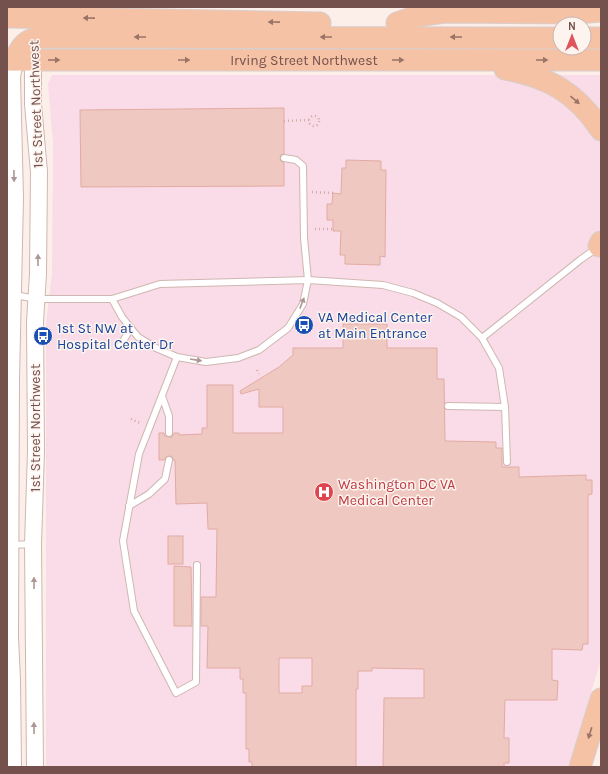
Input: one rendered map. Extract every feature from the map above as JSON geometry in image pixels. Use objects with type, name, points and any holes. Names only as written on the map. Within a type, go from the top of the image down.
[{"type":"main road","points":[[398,23],[417,16],[444,12],[577,13],[601,11]]},
{"type":"main road","points":[[7,17],[327,23],[552,25]]},
{"type":"main road","points":[[19,60],[23,44],[33,39],[47,37],[552,38]]},
{"type":"main road","name":"Irving Street Northwest","points":[[19,60],[601,60]]},
{"type":"main road","points":[[461,60],[520,72],[547,80],[580,104],[601,130]]},
{"type":"main road","points":[[580,767],[601,699]]},
{"type":"street","name":"1st Street Northwest","points":[[33,17],[33,39]]},
{"type":"street","name":"1st Street Northwest","points":[[13,767],[9,545],[10,295],[15,198],[10,136],[12,77],[19,60]]},
{"type":"street","name":"1st Street Northwest","points":[[19,60],[33,104],[39,172],[38,274],[35,322],[36,451],[33,544],[35,767]]},
{"type":"lane","points":[[112,299],[122,317],[138,337],[156,348],[177,357],[206,362],[238,358],[259,350],[288,328],[303,304],[308,280],[304,238],[303,166],[296,160],[284,158]]},
{"type":"lane","points":[[482,338],[600,245]]},
{"type":"lane","points":[[10,295],[36,299],[112,299],[160,284],[308,280],[383,285],[413,293],[437,303],[461,317],[482,338],[499,368],[505,407],[508,462]]},
{"type":"lane","points":[[120,346],[131,328]]},
{"type":"lane","points":[[177,357],[139,454],[123,541],[134,611],[176,693],[196,682],[197,565]]},
{"type":"lane","points":[[162,396],[169,416],[169,433]]},
{"type":"lane","points":[[448,406],[505,407]]},
{"type":"lane","points":[[130,506],[149,494],[164,479],[169,460]]},
{"type":"lane","points":[[9,545],[33,544]]},
{"type":"path","points":[[284,121],[309,120],[310,117],[316,116],[319,123],[314,127],[309,124],[309,120]]},
{"type":"path","points":[[312,192],[333,193]]},
{"type":"path","points":[[315,229],[333,229]]},
{"type":"path","points":[[257,370],[259,374]]},
{"type":"path","points":[[130,419],[140,423]]},
{"type":"shaded area","name":"Washington DC VA Medical Center","points":[[52,75],[601,75],[601,660],[568,767],[46,767],[46,324],[52,273],[53,144],[48,84]]},
{"type":"building","points":[[284,108],[284,154],[281,155],[280,158],[284,163],[284,186],[81,187],[80,110]]},
{"type":"building","points":[[346,160],[381,161],[381,170],[386,170],[385,257],[380,256],[380,265],[345,264],[345,255],[340,255],[341,231],[333,231],[333,220],[327,220],[327,204],[332,204],[333,193],[341,194],[342,168],[346,168]]},
{"type":"building","points":[[343,324],[387,324],[387,348],[437,348],[437,379],[444,379],[445,441],[496,442],[496,448],[502,448],[502,467],[519,467],[519,477],[586,475],[586,480],[592,480],[592,494],[588,495],[588,644],[583,644],[582,650],[552,649],[552,680],[558,681],[557,700],[505,700],[504,738],[509,738],[509,763],[504,763],[504,767],[383,767],[384,698],[424,698],[424,669],[372,668],[372,671],[358,671],[358,689],[356,689],[356,767],[252,767],[252,762],[249,762],[249,749],[246,749],[246,693],[243,693],[243,679],[240,679],[240,668],[207,668],[208,626],[201,626],[201,597],[216,597],[217,529],[208,529],[207,503],[176,504],[175,460],[173,460],[170,456],[166,457],[164,460],[159,460],[159,433],[164,433],[165,436],[169,437],[172,437],[174,433],[179,433],[179,435],[202,434],[202,428],[207,428],[207,385],[233,385],[233,433],[283,433],[283,407],[259,407],[259,389],[241,394],[240,391],[279,367],[293,355],[293,348],[343,348]],"holes":[[[279,658],[312,658],[312,686],[302,686],[302,693],[279,693]]]},
{"type":"building","points":[[168,536],[183,536],[183,564],[168,564]]},
{"type":"building","points":[[174,566],[191,567],[192,626],[174,626]]},
{"type":"place","name":"VA Medical Center at Main Entrance","points":[[304,325]]},
{"type":"place","name":"1st St NW at Hospital Center Dr","points":[[43,336]]},
{"type":"place","name":"Washington DC VA Medical Center","points":[[324,492]]}]
